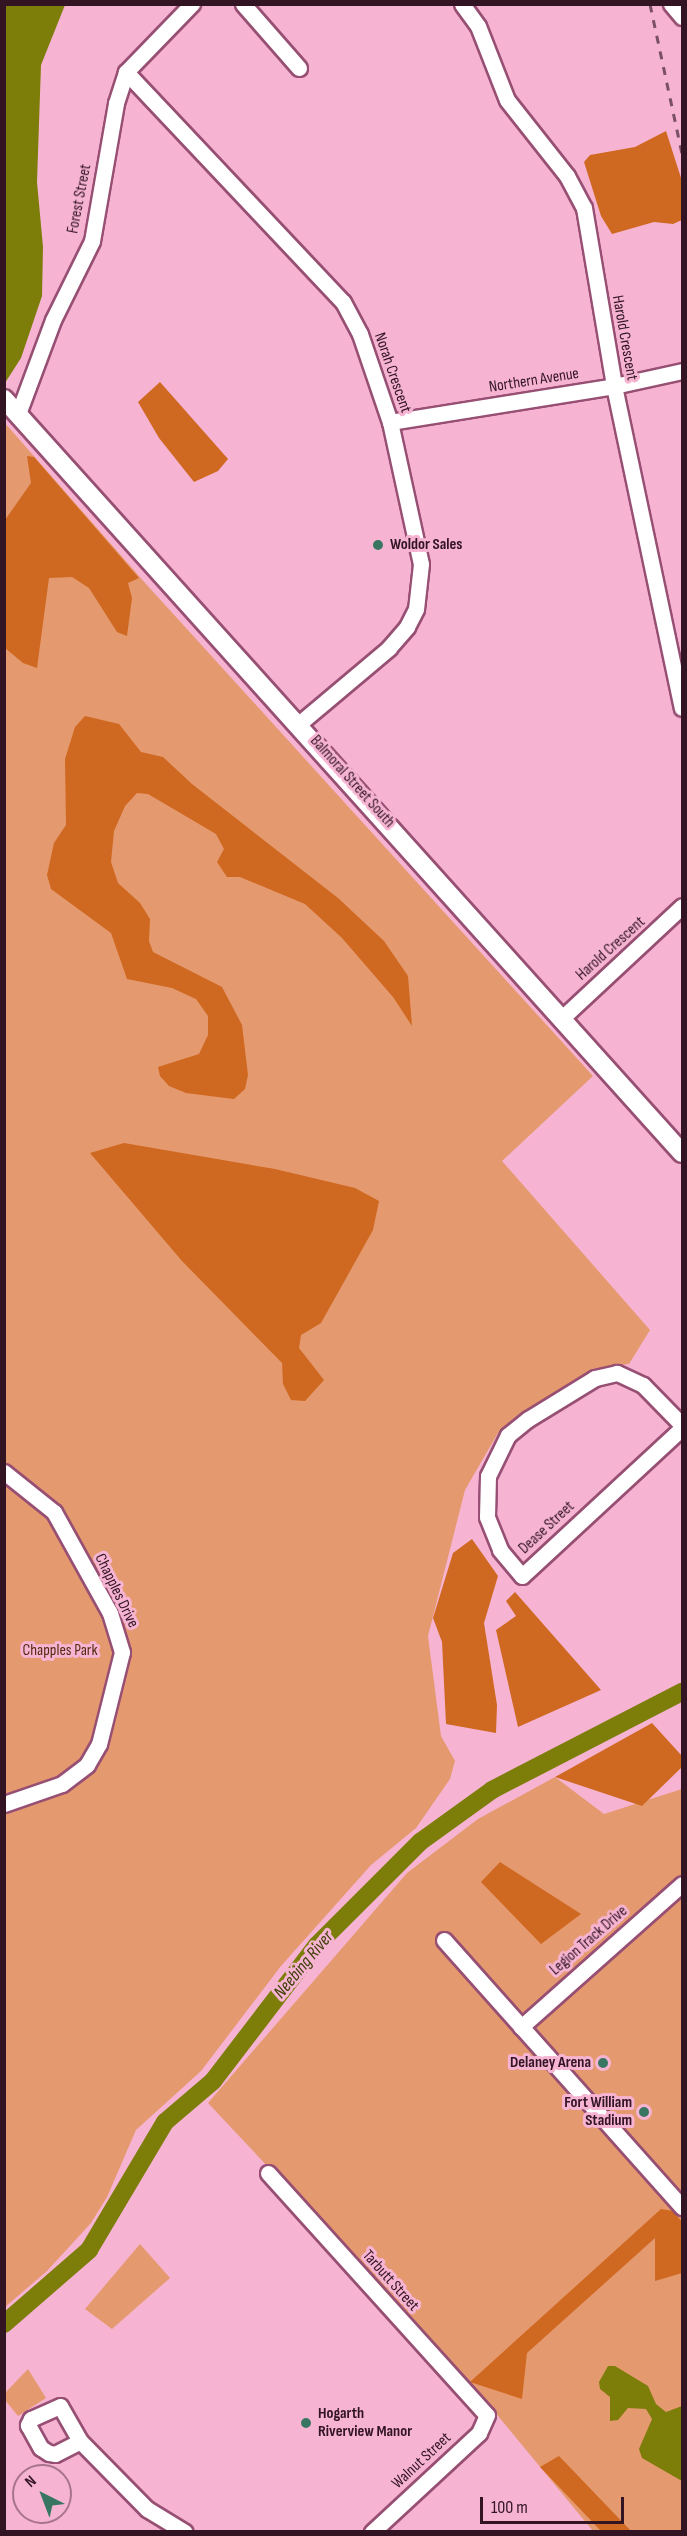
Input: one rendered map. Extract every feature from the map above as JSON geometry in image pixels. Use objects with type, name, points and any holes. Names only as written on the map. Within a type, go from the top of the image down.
[{"type":"main road","name":"Balmoral Street South","points":[[4,399],[300,723],[682,1153]]},
{"type":"street","name":"Forest Street","points":[[18,414],[65,294],[92,241],[116,103],[126,72],[192,4]]},
{"type":"street","points":[[243,4],[299,68]]},
{"type":"street","name":"Harold Crescent","points":[[462,4],[478,26],[507,100],[567,176],[584,208],[614,386],[682,708]]},
{"type":"street","points":[[671,4],[682,17]]},
{"type":"street","name":"Norah Crescent","points":[[126,72],[343,302],[360,334],[390,422],[421,564],[416,609],[407,627],[389,648],[300,723]]},
{"type":"street","name":"Northern Avenue","points":[[390,422],[614,386],[682,371]]},
{"type":"street","name":"Harold Crescent","points":[[562,1018],[682,906]]},
{"type":"street","name":"Dease Street","points":[[617,1373],[643,1385],[682,1427],[522,1576],[500,1550],[487,1517],[488,1476],[508,1435],[528,1419],[595,1378],[617,1373]]},
{"type":"street","name":"Chapples Drive","points":[[4,1472],[42,1499],[59,1521],[110,1613],[120,1638],[122,1660],[99,1744],[87,1765],[62,1784],[4,1804]]},
{"type":"street","name":"Legion Track Drive","points":[[520,2027],[682,1884]]},
{"type":"street","points":[[444,1940],[682,2207]]},
{"type":"street","name":"Tarbutt Street","points":[[268,2173],[486,2413]]},
{"type":"street","name":"Walnut Street","points":[[372,2532],[479,2433],[486,2424],[486,2413]]},
{"type":"street","points":[[80,2441],[147,2509],[184,2532]]},
{"type":"green space","points":[[4,422],[146,584],[593,1076],[502,1161],[650,1330],[629,1364],[592,1369],[498,1433],[465,1490],[428,1636],[441,1736],[455,1761],[450,1779],[416,1828],[371,1865],[281,1966],[201,2071],[136,2130],[107,2197],[91,2223],[47,2271],[5,2307],[5,1810],[50,1796],[90,1773],[98,1760],[127,1648],[72,1532],[5,1466]]},
{"type":"green space","name":"Chapples Park","points":[[4,1478],[42,1506],[105,1614],[117,1650],[106,1707],[88,1754],[66,1776],[4,1799]]},
{"type":"green space","points":[[555,1777],[604,1814],[682,1789],[682,2531],[593,2531],[470,2382],[208,2103],[407,1873],[478,1819]]},
{"type":"green space","points":[[140,2244],[170,2278],[112,2329],[85,2309]]},
{"type":"green space","points":[[28,2369],[46,2398],[18,2416],[5,2400],[5,2393]]},
{"type":"shaded area","points":[[5,4],[65,5],[41,65],[37,182],[43,247],[42,296],[21,358],[5,383]]},
{"type":"shaded area","points":[[666,131],[682,181],[682,220],[673,224],[654,222],[612,234],[601,216],[584,162],[590,155],[635,147]]},
{"type":"shaded area","points":[[160,382],[228,459],[218,471],[194,482],[159,438],[138,402]]},
{"type":"shaded area","points":[[27,456],[34,457],[139,578],[128,583],[132,598],[127,636],[117,632],[89,588],[72,577],[49,578],[37,668],[23,663],[5,648],[5,520],[31,483]]},
{"type":"shaded area","points":[[85,716],[119,724],[141,752],[163,757],[192,784],[338,898],[384,941],[408,976],[412,1026],[393,997],[342,938],[305,904],[240,877],[227,877],[217,862],[224,849],[216,834],[148,794],[137,793],[125,806],[114,831],[111,862],[118,883],[140,903],[150,919],[149,941],[153,952],[222,987],[242,1025],[248,1075],[245,1089],[234,1099],[186,1093],[169,1086],[160,1076],[158,1067],[199,1054],[208,1035],[208,1016],[196,999],[172,988],[127,979],[111,933],[51,889],[47,875],[54,843],[66,825],[65,759],[75,727]]},
{"type":"shaded area","points":[[124,1143],[275,1169],[355,1188],[379,1201],[373,1230],[321,1323],[301,1335],[299,1348],[324,1380],[305,1401],[291,1400],[283,1384],[282,1363],[182,1261],[90,1153]]},
{"type":"shaded area","points":[[472,1539],[498,1576],[484,1623],[497,1705],[496,1733],[446,1724],[442,1642],[433,1618],[453,1553]]},
{"type":"shaded area","points":[[515,1592],[601,1690],[518,1727],[496,1630],[516,1616],[506,1601]]},
{"type":"shaded area","points":[[652,1723],[682,1756],[682,1767],[642,1806],[555,1777]]},
{"type":"shaded area","points":[[500,1862],[581,1914],[541,1944],[481,1882]]},
{"type":"shaded area","points":[[661,2209],[673,2211],[682,2222],[682,2273],[655,2281],[655,2238],[527,2353],[522,2399],[470,2382]]},
{"type":"shaded area","points":[[608,2366],[615,2366],[648,2386],[656,2404],[666,2412],[682,2406],[682,2481],[642,2458],[639,2449],[652,2419],[646,2409],[628,2408],[618,2420],[610,2421],[610,2397],[600,2389],[599,2382]]},
{"type":"shaded area","points":[[559,2456],[631,2531],[601,2531],[540,2467]]},
{"type":"waterway","name":"Neebing River","points":[[4,2324],[89,2250],[165,2122],[213,2081],[317,1945],[420,1842],[492,1790],[682,1692]]},
{"type":"railway","points":[[650,4],[682,153]]},
{"type":"place","name":"Woldor Sales","points":[[378,545]]},
{"type":"place","name":"Delaney Arena","points":[[603,2063]]},
{"type":"place","name":"Fort William Stadium","points":[[644,2112]]},
{"type":"place","name":"Hogarth Riverview Manor","points":[[306,2423]]}]
